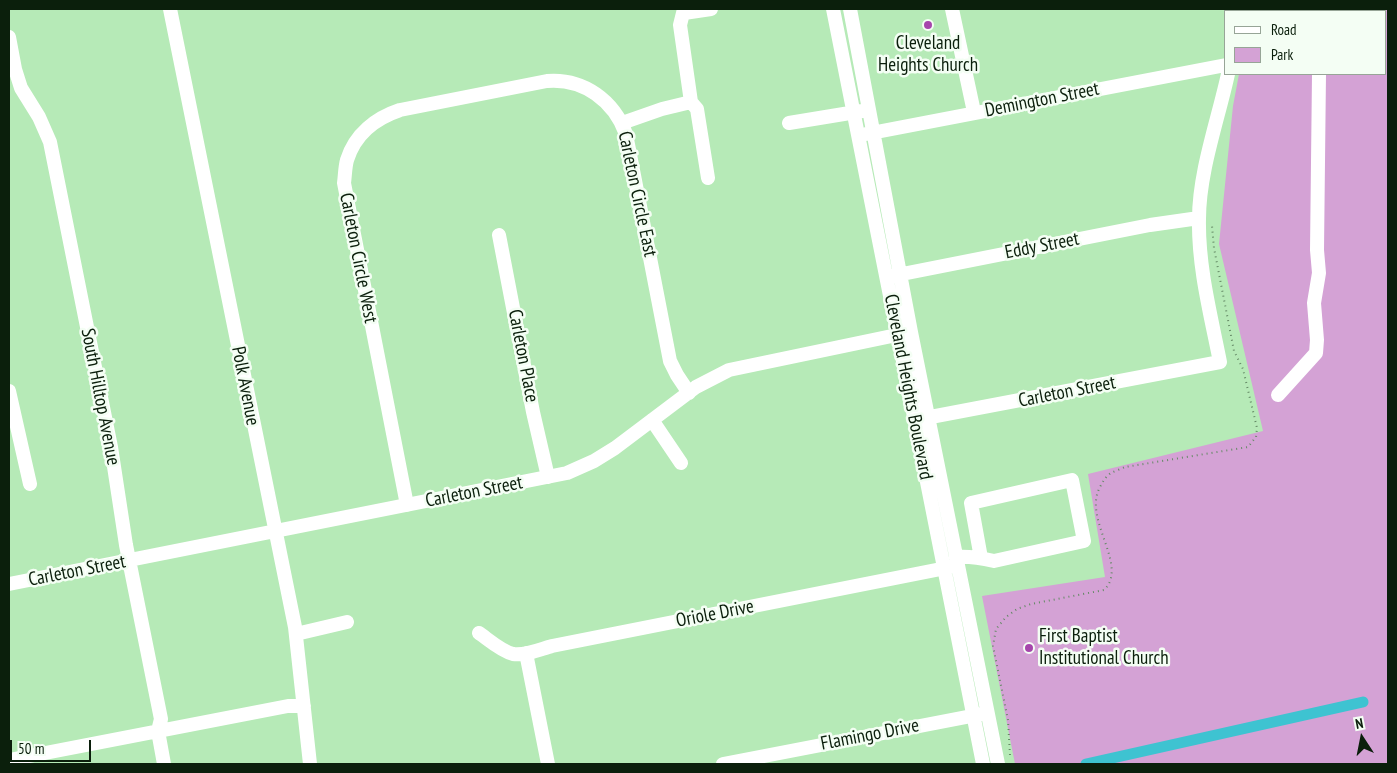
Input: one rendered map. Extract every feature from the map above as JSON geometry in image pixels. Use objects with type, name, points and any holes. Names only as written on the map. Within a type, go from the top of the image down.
[{"type":"street","name":"Polk Avenue","points":[[170,9],[296,634],[310,764]]},
{"type":"street","points":[[708,178],[697,110],[691,102],[680,25],[684,11],[710,9]]},
{"type":"street","name":"Cleveland Heights Boulevard","points":[[834,9],[983,764]]},
{"type":"street","name":"Cleveland Heights Boulevard","points":[[850,9],[957,562],[988,713],[1004,760]]},
{"type":"street","points":[[952,9],[974,112]]},
{"type":"street","name":"South Hilltop Avenue","points":[[9,37],[21,88],[39,117],[50,142],[111,447],[129,560],[160,716],[158,732],[164,764]]},
{"type":"street","name":"Demington Street","points":[[858,136],[974,112],[1224,65]]},
{"type":"street","points":[[1199,218],[1208,158],[1228,75]]},
{"type":"street","points":[[1278,395],[1316,354],[1318,340],[1314,303],[1320,273],[1317,250],[1319,75]]},
{"type":"street","name":"Carleton Circle East","points":[[474,96],[560,80],[579,85],[596,93],[610,105],[622,123],[626,134],[670,361],[676,375],[689,393]]},
{"type":"street","name":"Carleton Circle West","points":[[407,505],[344,183],[348,159],[354,146],[364,131],[375,121],[400,110],[474,96]]},
{"type":"street","points":[[622,123],[662,109],[691,102]]},
{"type":"street","points":[[789,123],[870,110]]},
{"type":"street","name":"Carleton Street","points":[[914,420],[1220,362],[1206,287],[1199,218]]},
{"type":"street","name":"Eddy Street","points":[[886,278],[1150,225],[1199,218]]},
{"type":"street","name":"Carleton Place","points":[[499,235],[533,412],[548,477]]},
{"type":"street","name":"Carleton Street","points":[[9,584],[567,473],[594,461],[696,387],[729,370],[911,332]]},
{"type":"street","points":[[9,392],[30,484]]},
{"type":"street","points":[[652,420],[681,463]]},
{"type":"street","name":"Oriole Drive","points":[[479,633],[500,648],[513,654],[526,653],[552,646],[943,569],[968,556],[981,558],[994,560],[1084,541],[1072,480],[971,503],[981,558]]},
{"type":"street","points":[[296,634],[347,622]]},
{"type":"street","points":[[526,653],[548,764]]},
{"type":"street","points":[[9,760],[288,706],[304,706]]},
{"type":"street","name":"Flamingo Drive","points":[[723,764],[988,713]]},
{"type":"path","points":[[1004,760],[1008,720],[993,646],[996,629],[1006,617],[1017,609],[1031,604],[1104,590],[1109,585],[1113,576],[1112,566],[1096,517],[1095,502],[1103,482],[1110,473],[1125,467],[1248,447],[1256,437],[1257,428],[1243,369],[1234,351],[1214,248],[1212,224]]},
{"type":"green space","points":[[1388,9],[1388,764],[1015,764],[982,596],[1105,577],[1088,474],[1263,431],[1219,244],[1233,106],[1239,75],[1387,75],[1387,10],[1248,10]]},
{"type":"waterway","points":[[1086,764],[1363,702]]},
{"type":"place","name":"Cleveland Heights Church","points":[[928,25]]},
{"type":"place","name":"First Baptist Institutional Church","points":[[1029,648]]}]
